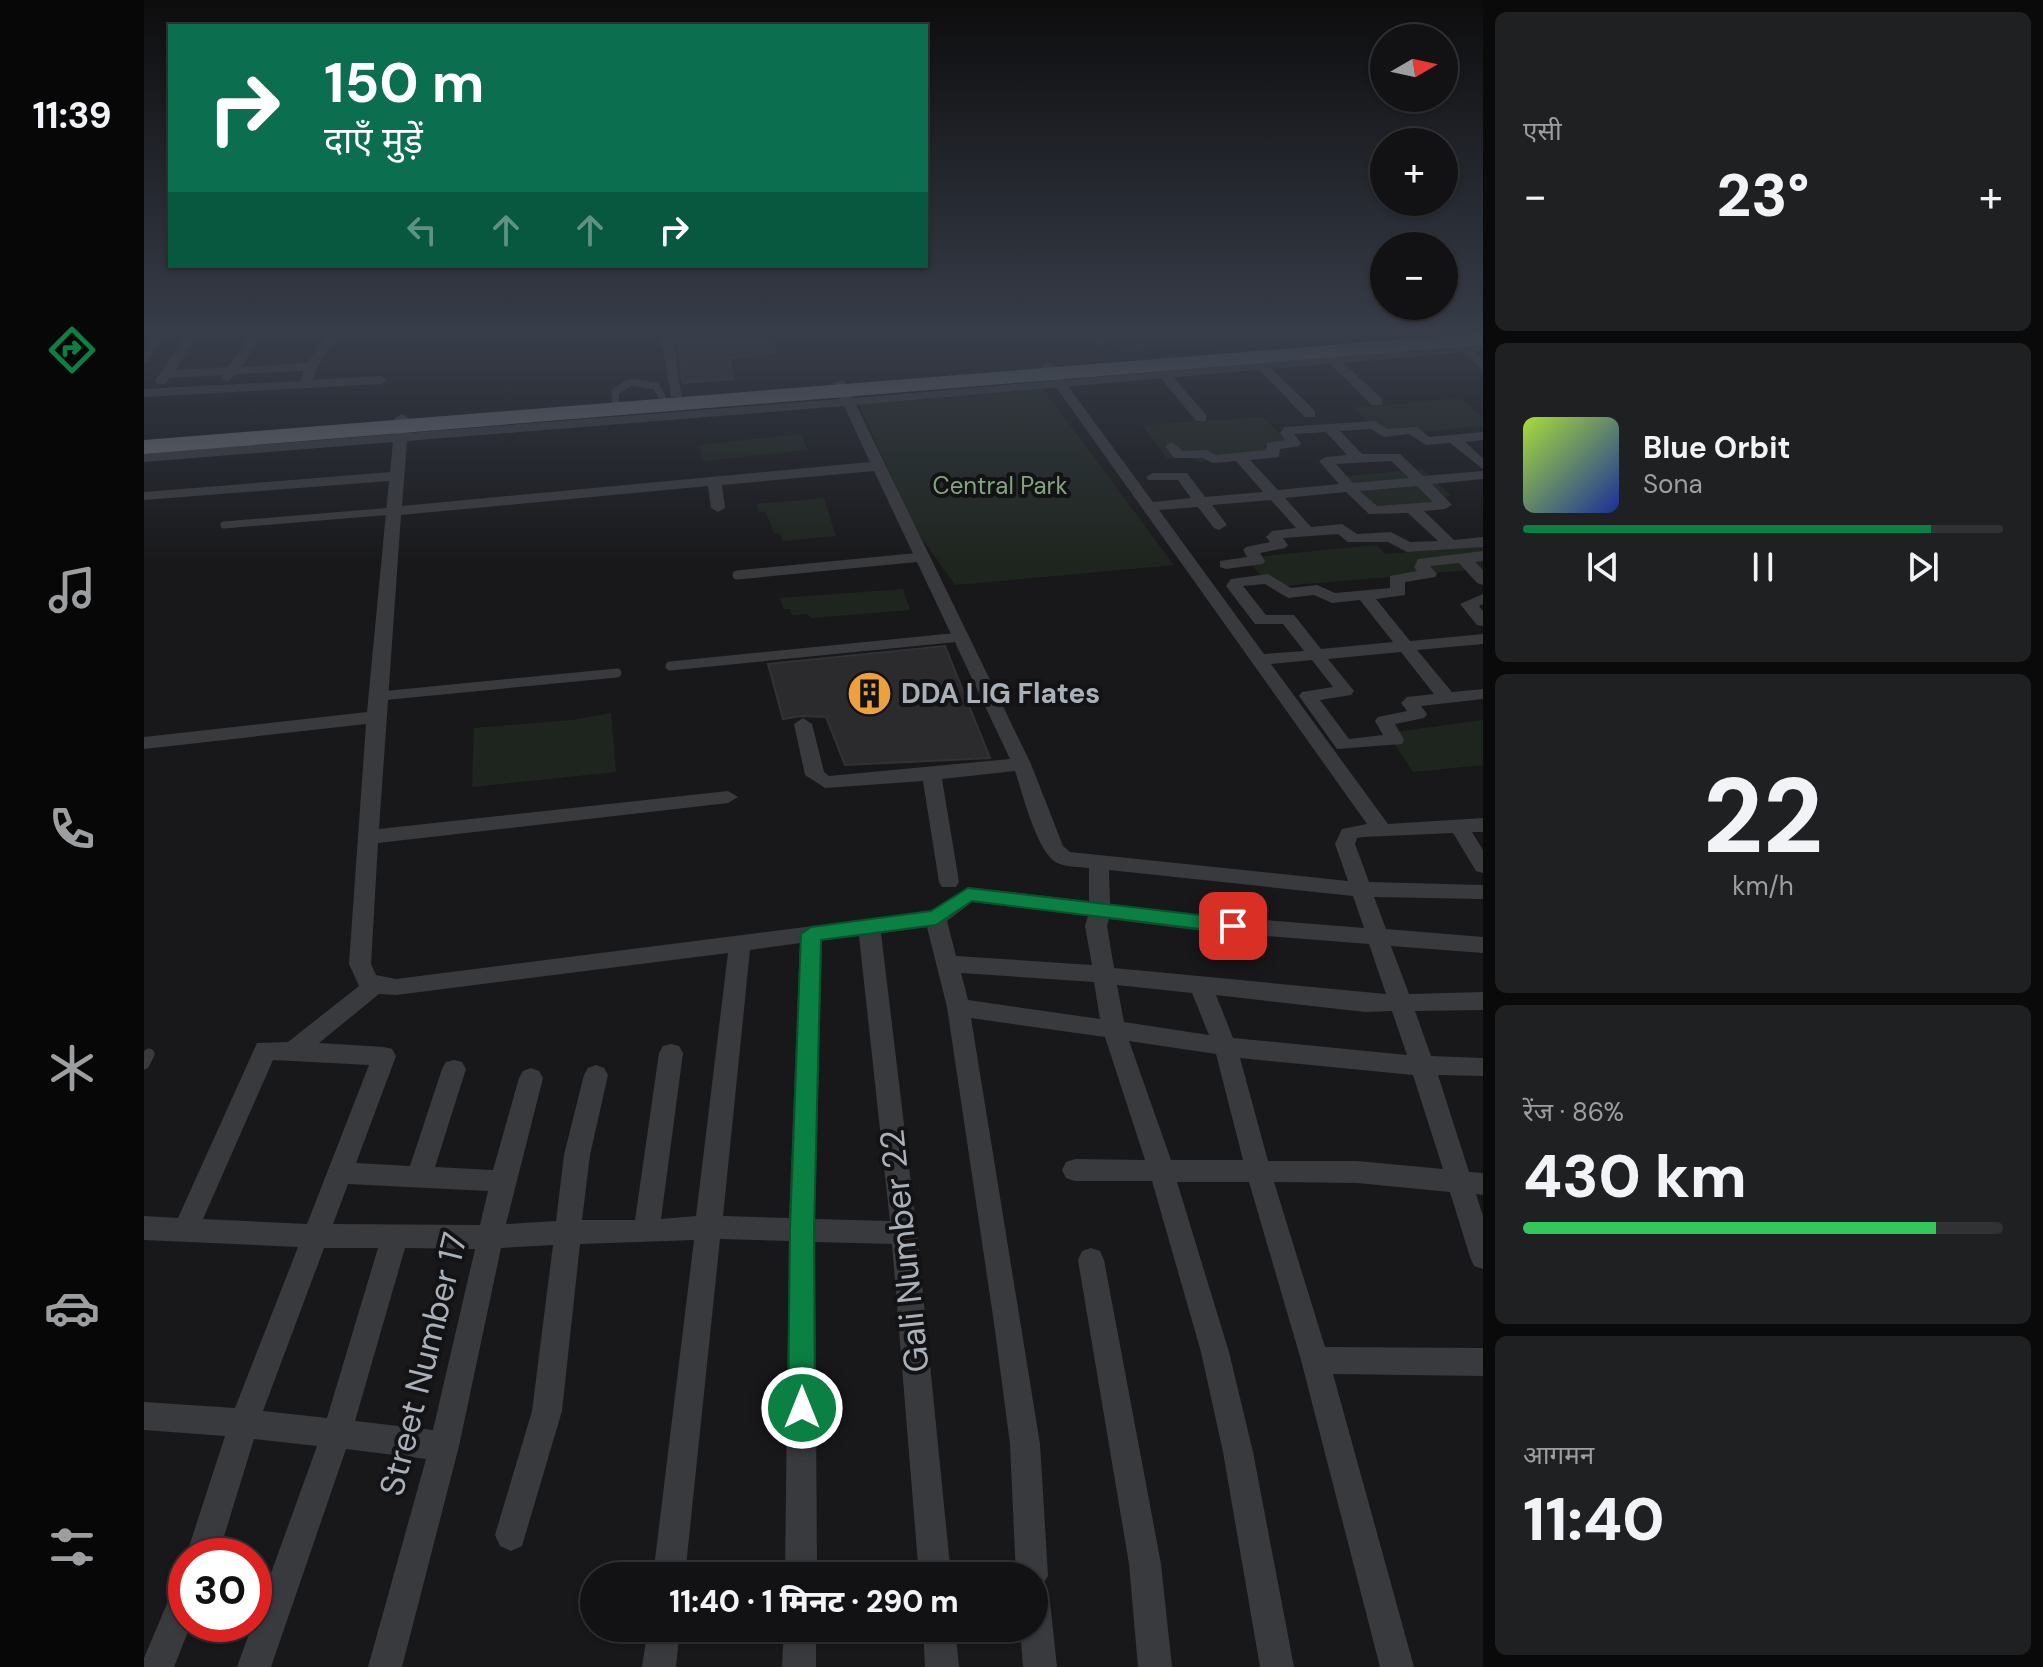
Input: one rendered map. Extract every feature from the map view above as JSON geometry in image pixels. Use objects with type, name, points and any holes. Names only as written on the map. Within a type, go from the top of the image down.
[{"type":"highway","points":[[144,447],[401,427],[561,410]]},
{"type":"highway","points":[[144,438],[401,427]]},
{"type":"street","points":[[144,458],[401,427],[612,410]]},
{"type":"street","points":[[852,410],[1022,764],[1055,850],[1065,858],[1099,864],[1361,889],[1483,892]]},
{"type":"street","points":[[1079,410],[1383,831]]},
{"type":"street","points":[[1194,410],[1201,418]]},
{"type":"street","points":[[1306,410],[1310,414]]},
{"type":"street","points":[[1172,446],[1179,455],[1206,454],[1213,459],[1274,454],[1272,446],[1294,443],[1287,433],[1289,430],[1374,425],[1384,433],[1414,431],[1426,441],[1483,432]]},
{"type":"street","points":[[401,427],[376,717],[360,964],[364,978],[374,986],[396,987],[936,918],[968,894],[1100,912],[1483,945]]},
{"type":"street","points":[[1330,428],[1358,458]]},
{"type":"street","points":[[1453,438],[1483,465]]},
{"type":"street","points":[[1240,457],[1307,531]]},
{"type":"street","points":[[1358,458],[1326,461],[1374,511],[1445,505],[1416,481],[1391,466],[1346,470],[1353,487],[1375,501],[1425,496],[1416,481],[1395,457],[1358,458]]},
{"type":"street","points":[[393,511],[878,466]]},
{"type":"street","points":[[1416,481],[1483,475]]},
{"type":"street","points":[[144,496],[397,476]]},
{"type":"street","points":[[1160,479],[1219,525]]},
{"type":"street","points":[[714,481],[718,508]]},
{"type":"street","points":[[1148,507],[1194,507],[1275,494],[1353,487]]},
{"type":"street","points":[[1413,509],[1450,544]]},
{"type":"street","points":[[1226,564],[1257,561],[1251,550],[1280,545],[1274,535],[1307,531],[1342,529],[1353,539],[1391,537],[1407,547],[1483,542]]},
{"type":"street","points":[[1483,556],[1424,562],[1421,564],[1427,576],[1394,580],[1399,592],[1332,598],[1317,590],[1288,593],[1268,579],[1235,583],[1234,586],[1261,620],[1288,619],[1345,691],[1308,697],[1344,745],[1395,740],[1384,721],[1418,714],[1410,703],[1413,701],[1483,694]]},
{"type":"street","points":[[1463,558],[1483,580]]},
{"type":"street","points":[[1364,595],[1447,698]]},
{"type":"street","points":[[1483,599],[1468,604],[1483,621]]},
{"type":"street","points":[[1259,660],[1483,639]]},
{"type":"street","points":[[144,743],[376,717]]},
{"type":"street","points":[[803,724],[815,775],[825,782],[1022,764]]},
{"type":"street","points":[[932,774],[949,882]]},
{"type":"street","points":[[369,837],[728,797]]},
{"type":"street","points":[[1483,825],[1363,830],[1349,834],[1345,844],[1423,1067],[1472,1183],[1483,1257]]},
{"type":"street","points":[[1458,826],[1483,866]]},
{"type":"street","points":[[1099,864],[1100,912],[1096,926],[1113,1028],[1161,1169],[1215,1352],[1238,1452],[1277,1667]]},
{"type":"street","points":[[936,918],[958,1007],[1025,1444],[1031,1562]]},
{"type":"street","name":"Gali Number 22","points":[[869,926],[904,1233],[934,1562]]},
{"type":"street","points":[[801,1562],[802,1230],[811,934]]},
{"type":"street","points":[[671,1562],[740,944]]},
{"type":"street","points":[[948,964],[1104,976],[1365,1003],[1483,1001]]},
{"type":"street","points":[[293,1051],[374,986]]},
{"type":"street","points":[[1201,987],[1224,1045],[1315,1360],[1397,1667]]},
{"type":"street","points":[[958,1007],[1328,1061],[1483,1067]]},
{"type":"street","points":[[186,1229],[265,1050],[384,1056],[244,1423],[208,1538]]},
{"type":"street","points":[[646,1232],[665,1115],[671,1053]]},
{"type":"street","points":[[418,1179],[454,1069]]},
{"type":"street","points":[[511,1535],[547,1411],[577,1155],[596,1075]]},
{"type":"street","name":"Street Number 17","points":[[385,1667],[444,1446],[503,1181],[531,1078]]},
{"type":"street","points":[[1075,1170],[1357,1172],[1472,1183]]},
{"type":"street","points":[[339,1173],[503,1181]]},
{"type":"street","points":[[144,1228],[317,1236],[492,1237],[707,1227],[904,1233]]},
{"type":"street","points":[[254,1667],[337,1436],[369,1336],[395,1235]]},
{"type":"street","points":[[1091,1260],[1145,1564],[1155,1667]]},
{"type":"street","points":[[1315,1360],[1483,1362]]},
{"type":"street","points":[[144,1416],[244,1423],[444,1446]]},
{"type":"street","points":[[157,1667],[168,1640]]},
{"type":"street","points":[[659,1667],[662,1642]]},
{"type":"street","points":[[799,1667],[800,1642]]},
{"type":"street","points":[[940,1642],[942,1667]]},
{"type":"street","points":[[1038,1642],[1040,1667]]},
{"type":"lane","points":[[224,525],[393,511]]},
{"type":"lane","points":[[737,575],[922,557]]},
{"type":"lane","points":[[670,666],[961,637]]},
{"type":"lane","points":[[380,696],[617,673]]},
{"type":"green space","name":"Central Park","points":[[861,410],[1058,410],[1174,565],[955,585],[916,530]]},
{"type":"green space","points":[[1355,410],[1474,410],[1483,417],[1483,426],[1382,435]]},
{"type":"green space","points":[[1263,417],[1290,444],[1264,446],[1272,456],[1197,462],[1192,457],[1168,459],[1142,425]]},
{"type":"green space","points":[[801,434],[808,450],[704,461],[699,445]]},
{"type":"green space","points":[[1423,469],[1451,496],[1430,498],[1440,508],[1382,514],[1346,476]]},
{"type":"green space","points":[[824,498],[836,536],[783,541],[779,533],[774,533],[766,513],[758,511],[757,504]]},
{"type":"green space","points":[[1377,545],[1385,554],[1483,546],[1483,569],[1271,587],[1246,558]]},
{"type":"green space","points":[[903,589],[910,610],[812,618],[807,614],[792,615],[790,609],[783,609],[780,598]]},
{"type":"green space","points":[[611,713],[616,772],[472,787],[474,728],[572,720]]},
{"type":"green space","points":[[1483,720],[1483,765],[1413,772],[1387,733]]},
{"type":"building","name":"DDA LIG Flates","points":[[945,646],[990,758],[845,765],[826,717],[783,719],[768,664]]},
{"type":"place","name":"DDA LIG Flates","points":[[870,693]]},
{"type":"route","points":[[802,1408],[802,1230],[811,934],[936,918],[968,894],[1233,926]]}]
